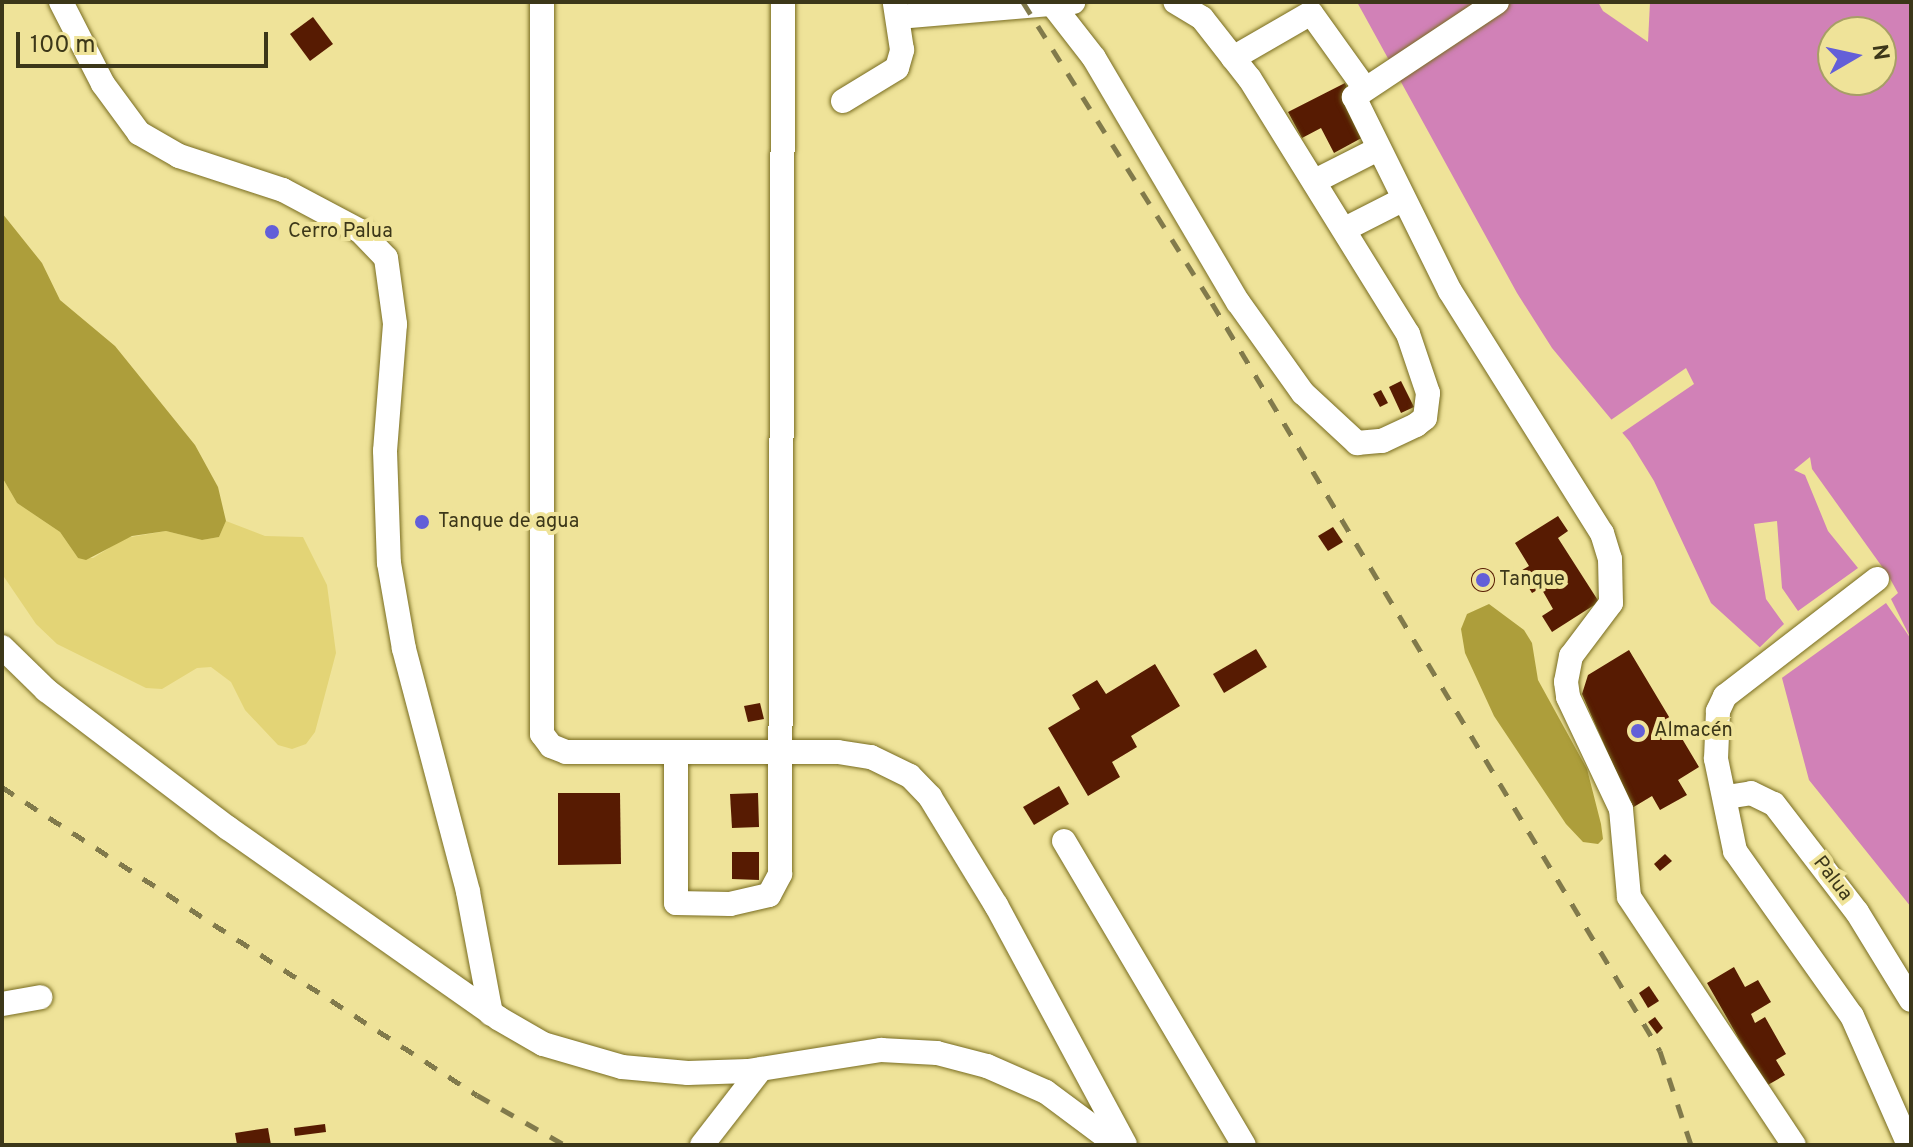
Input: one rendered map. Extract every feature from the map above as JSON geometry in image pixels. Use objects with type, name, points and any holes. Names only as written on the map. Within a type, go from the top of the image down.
[{"type":"street","points":[[61,2],[103,84],[139,133],[179,156],[283,190],[360,231],[386,258],[395,312],[385,451],[389,563],[404,649],[468,892],[491,1014]]},
{"type":"street","points":[[542,2],[540,727],[546,742],[566,752],[780,751],[871,757],[920,785],[1014,937],[1125,1145]]},
{"type":"street","points":[[676,752],[676,900],[684,905],[745,902],[774,891],[780,874],[783,2]]},
{"type":"street","points":[[843,101],[897,68],[902,50],[897,10],[1062,3],[1260,336],[1327,420],[1346,437],[1369,444],[1425,418],[1428,393],[1408,334],[1345,229],[1233,58],[1202,18],[1175,2]]},
{"type":"street","points":[[1497,2],[1364,87],[1354,97],[1402,200],[1450,291],[1602,533],[1610,559],[1611,603],[1571,656],[1566,682],[1568,697],[1621,809],[1629,897],[1794,1145]]},
{"type":"street","points":[[1233,58],[1311,13],[1364,87]]},
{"type":"street","points":[[1315,181],[1378,149]]},
{"type":"street","points":[[1345,229],[1402,200]]},
{"type":"street","points":[[1877,579],[1725,696],[1717,725],[1716,759],[1727,797],[1735,851],[1852,1016],[1909,1145]]},
{"type":"street","points":[[2,647],[46,690],[228,828],[491,1014],[543,1044],[622,1067],[688,1073],[761,1069],[881,1050],[937,1053],[987,1066],[1046,1092],[1117,1145]]},
{"type":"street","name":"Palua","points":[[1727,797],[1751,793],[1774,804],[1857,912],[1911,1000]]},
{"type":"street","points":[[1064,841],[1244,1145]]},
{"type":"street","points":[[2,1004],[40,997]]},
{"type":"street","points":[[702,1145],[761,1069]]},
{"type":"shaded area","points":[[1357,2],[1911,2],[1911,907],[1809,780],[1782,678],[1766,653],[1711,603],[1654,481],[1630,442],[1552,348],[1517,293]]},
{"type":"shaded area","points":[[2,213],[42,263],[60,300],[115,346],[195,445],[218,487],[226,521],[219,537],[202,540],[166,531],[132,536],[86,560],[78,558],[60,532],[17,503],[2,477]]},
{"type":"shaded area","points":[[2,477],[17,503],[60,532],[78,558],[93,558],[125,538],[166,531],[202,540],[219,537],[226,521],[265,536],[303,537],[327,585],[336,653],[315,732],[306,744],[292,749],[278,745],[245,710],[231,682],[211,667],[197,668],[162,689],[146,688],[57,644],[36,624],[2,574]]},
{"type":"shaded area","points":[[1489,604],[1524,630],[1532,643],[1538,680],[1587,769],[1601,824],[1603,839],[1598,844],[1583,842],[1566,824],[1494,716],[1465,653],[1461,629],[1467,614]]},
{"type":"pier","points":[[1598,2],[1650,2],[1648,42],[1603,11]]},
{"type":"pier","points":[[1686,368],[1694,384],[1619,435],[1608,422]]},
{"type":"pier","points":[[1810,457],[1812,469],[1898,593],[1891,599],[1911,639],[1886,603],[1779,680],[1757,650],[1784,624],[1766,599],[1754,524],[1777,521],[1782,588],[1798,611],[1858,568],[1828,531],[1805,475],[1794,470]]},
{"type":"building","points":[[313,17],[333,44],[310,61],[290,34]]},
{"type":"building","points":[[1345,83],[1367,135],[1334,153],[1321,128],[1302,138],[1288,112]]},
{"type":"building","points":[[1401,381],[1414,407],[1401,413],[1389,387]]},
{"type":"building","points":[[1381,390],[1388,403],[1380,407],[1373,394]]},
{"type":"building","name":"Tanque de agua","points":[[422,516],[428,522],[422,528],[416,522]]},
{"type":"building","points":[[1558,516],[1568,531],[1558,538],[1599,602],[1552,632],[1542,616],[1553,609],[1541,588],[1532,593],[1519,572],[1529,566],[1515,543]]},
{"type":"building","points":[[1333,527],[1343,542],[1328,551],[1318,536]]},
{"type":"building","name":"Tanque","points":[[1483,568],[1492,571],[1495,580],[1492,589],[1483,592],[1474,589],[1471,580],[1474,571]]},
{"type":"building","points":[[1256,649],[1267,667],[1224,693],[1213,674]]},
{"type":"building","name":"Almacén","points":[[1629,650],[1699,767],[1678,780],[1687,795],[1660,810],[1652,796],[1632,808],[1582,694],[1588,675]]},
{"type":"building","points":[[1155,664],[1180,706],[1131,736],[1137,747],[1112,762],[1120,777],[1088,796],[1048,728],[1080,709],[1072,695],[1097,680],[1106,694]]},
{"type":"building","points":[[760,703],[764,719],[748,722],[744,706]]},
{"type":"building","points":[[1059,786],[1069,804],[1034,825],[1023,807]]},
{"type":"building","points":[[558,793],[620,793],[621,864],[558,865]]},
{"type":"building","points":[[758,793],[759,827],[732,828],[730,794]]},
{"type":"building","points":[[732,852],[759,852],[759,880],[732,879]]},
{"type":"building","points":[[1665,854],[1672,861],[1660,871],[1654,864]]},
{"type":"building","points":[[1734,967],[1745,987],[1758,980],[1771,1002],[1751,1014],[1755,1023],[1765,1017],[1786,1054],[1776,1060],[1785,1075],[1766,1086],[1707,983]]},
{"type":"building","points":[[1649,986],[1659,1001],[1648,1008],[1639,993]]},
{"type":"building","points":[[1655,1017],[1663,1028],[1657,1034],[1648,1022]]},
{"type":"building","points":[[325,1124],[326,1132],[295,1136],[294,1128]]},
{"type":"building","points":[[268,1128],[271,1145],[237,1145],[235,1133]]},
{"type":"railway","points":[[1023,2],[1212,303],[1660,1051],[1691,1145]]},
{"type":"railway","points":[[2,787],[477,1095],[565,1145]]},
{"type":"place","name":"Cerro Palua","points":[[272,232]]},
{"type":"place","name":"Tanque de agua","points":[[422,522]]},
{"type":"place","name":"Tanque","points":[[1483,580]]},
{"type":"place","name":"Almacén","points":[[1638,731]]}]
